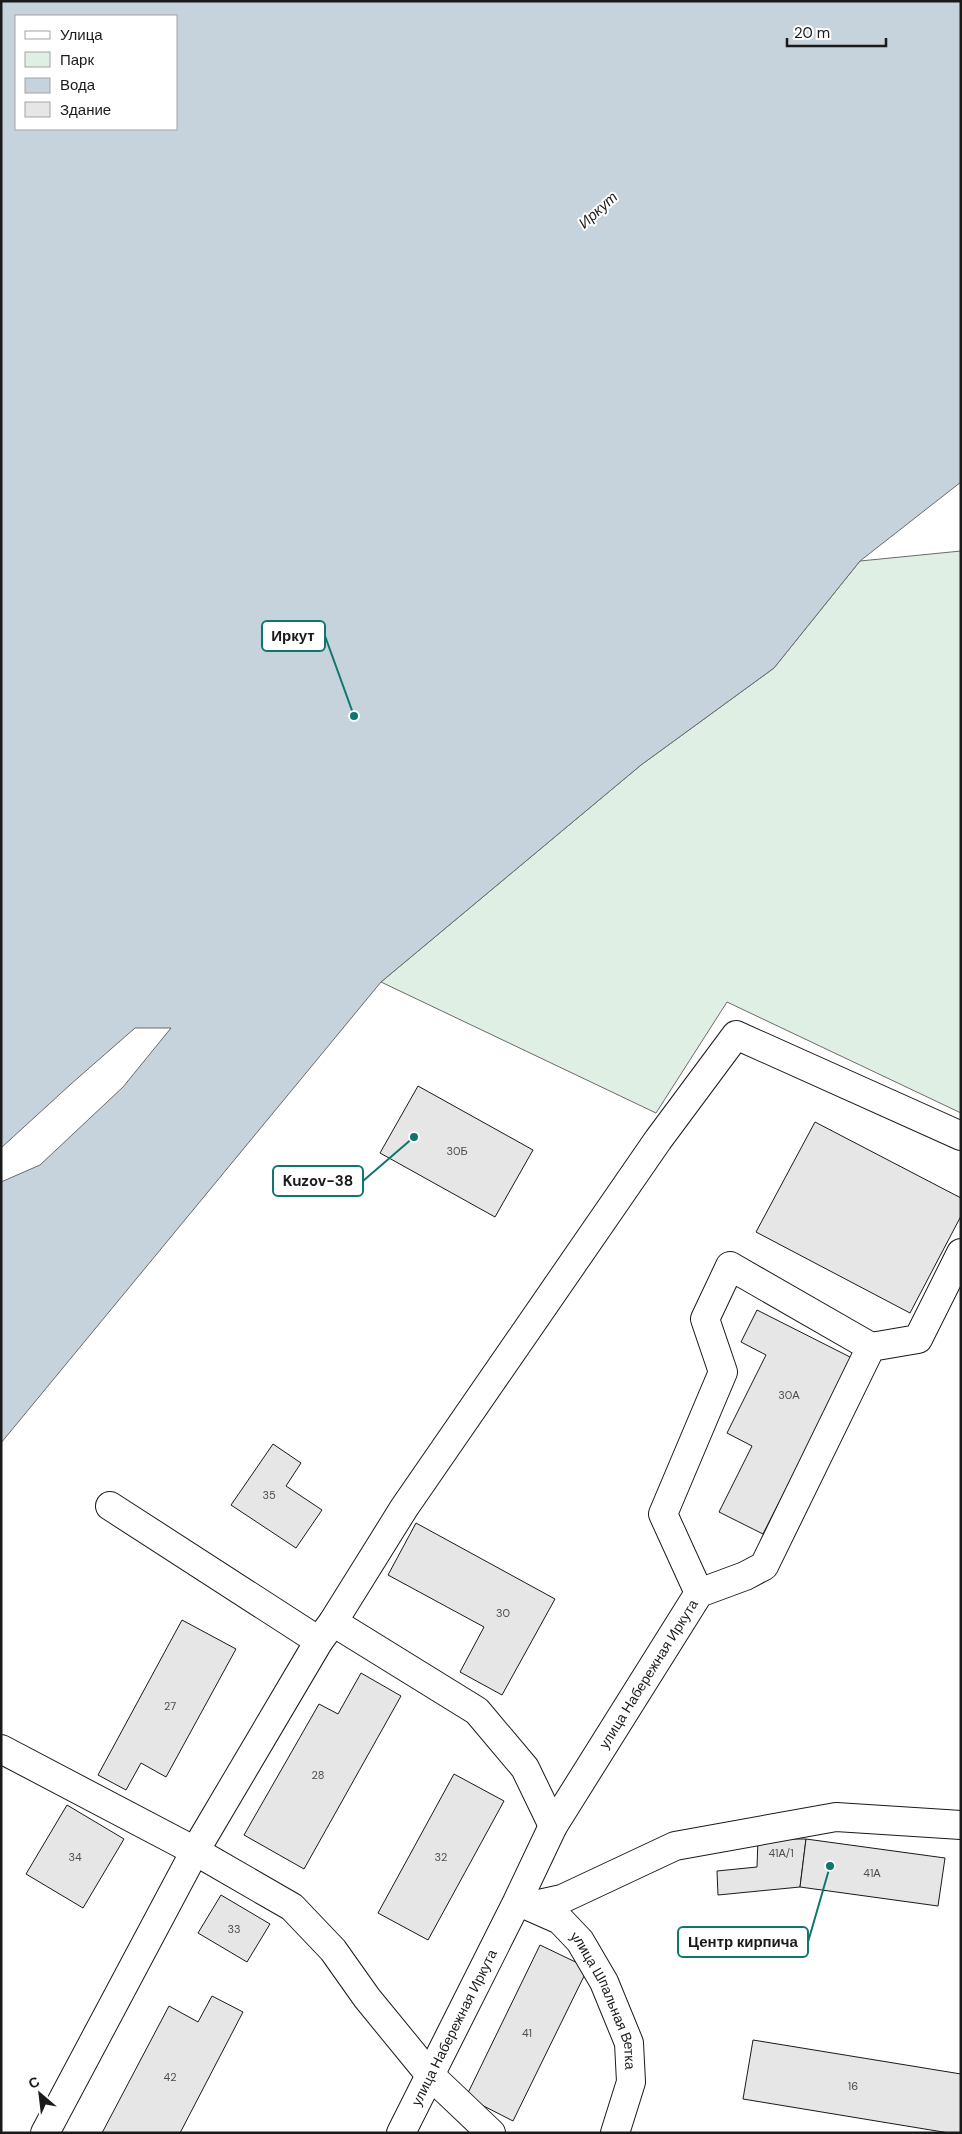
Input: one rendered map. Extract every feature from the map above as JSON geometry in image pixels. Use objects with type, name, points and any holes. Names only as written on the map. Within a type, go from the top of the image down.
[{"type":"street","points":[[45,2133],[195,1851],[326,1631],[410,1500],[658,1140],[736,1035],[961,1136]]},
{"type":"street","points":[[699,1593],[663,1514],[722,1372],[705,1319],[730,1266],[871,1347],[918,1339],[961,1253]]},
{"type":"street","name":"улица Набережная Иркута","points":[[401,2133],[430,2075],[524,1904],[553,1826],[699,1593],[745,1576],[764,1566],[871,1347]]},
{"type":"street","points":[[110,1506],[326,1631],[478,1711],[525,1768],[553,1826]]},
{"type":"street","points":[[1,1749],[195,1851],[292,1907],[334,1950],[367,1998],[430,2075],[491,2133]]},
{"type":"street","points":[[524,1904],[562,1899],[675,1846],[836,1817],[961,1825]]},
{"type":"street","name":"улица Шпальная Ветка","points":[[524,1904],[560,1920],[580,1941],[604,1982],[629,2043],[631,2082],[615,2133]]},
{"type":"green space","points":[[961,551],[961,1113],[727,1002],[656,1113],[381,982],[641,765],[774,668],[860,561]]},
{"type":"water","name":"Иркут","points":[[1,1],[961,1],[961,482],[860,561],[774,668],[641,765],[381,982],[1,1443],[1,1182],[40,1165],[123,1087],[171,1028],[135,1028],[1,1148]]},
{"type":"building","points":[[418,1086],[533,1150],[495,1217],[380,1153]]},
{"type":"building","points":[[815,1122],[961,1198],[961,1216],[910,1313],[756,1232]]},
{"type":"building","points":[[757,1310],[852,1358],[763,1534],[719,1512],[752,1446],[727,1433],[766,1355],[741,1342]]},
{"type":"building","points":[[273,1444],[301,1463],[286,1486],[322,1510],[296,1548],[231,1505]]},
{"type":"building","points":[[416,1523],[555,1599],[502,1695],[460,1672],[484,1627],[388,1575]]},
{"type":"building","points":[[182,1620],[236,1649],[166,1777],[141,1763],[126,1790],[98,1775]]},
{"type":"building","points":[[361,1673],[401,1696],[304,1869],[244,1835],[319,1704],[338,1714]]},
{"type":"building","points":[[454,1774],[504,1801],[428,1940],[378,1913]]},
{"type":"building","points":[[67,1805],[124,1839],[83,1908],[26,1874]]},
{"type":"building","points":[[758,1839],[806,1839],[800,1887],[718,1895],[717,1871],[757,1867]]},
{"type":"building","points":[[806,1839],[945,1858],[938,1906],[800,1887]]},
{"type":"building","points":[[221,1895],[270,1924],[247,1962],[198,1933]]},
{"type":"building","points":[[540,1945],[588,1968],[513,2121],[466,2097]]},
{"type":"building","points":[[212,1996],[243,2012],[180,2133],[102,2133],[169,2006],[198,2022]]},
{"type":"building","points":[[753,2040],[961,2074],[961,2133],[949,2133],[743,2099]]},
{"type":"place","name":"Иркут","points":[[354,716]]},
{"type":"place","name":"Kuzov-38","points":[[414,1137]]},
{"type":"place","name":"Центр кирпича","points":[[830,1866]]}]
